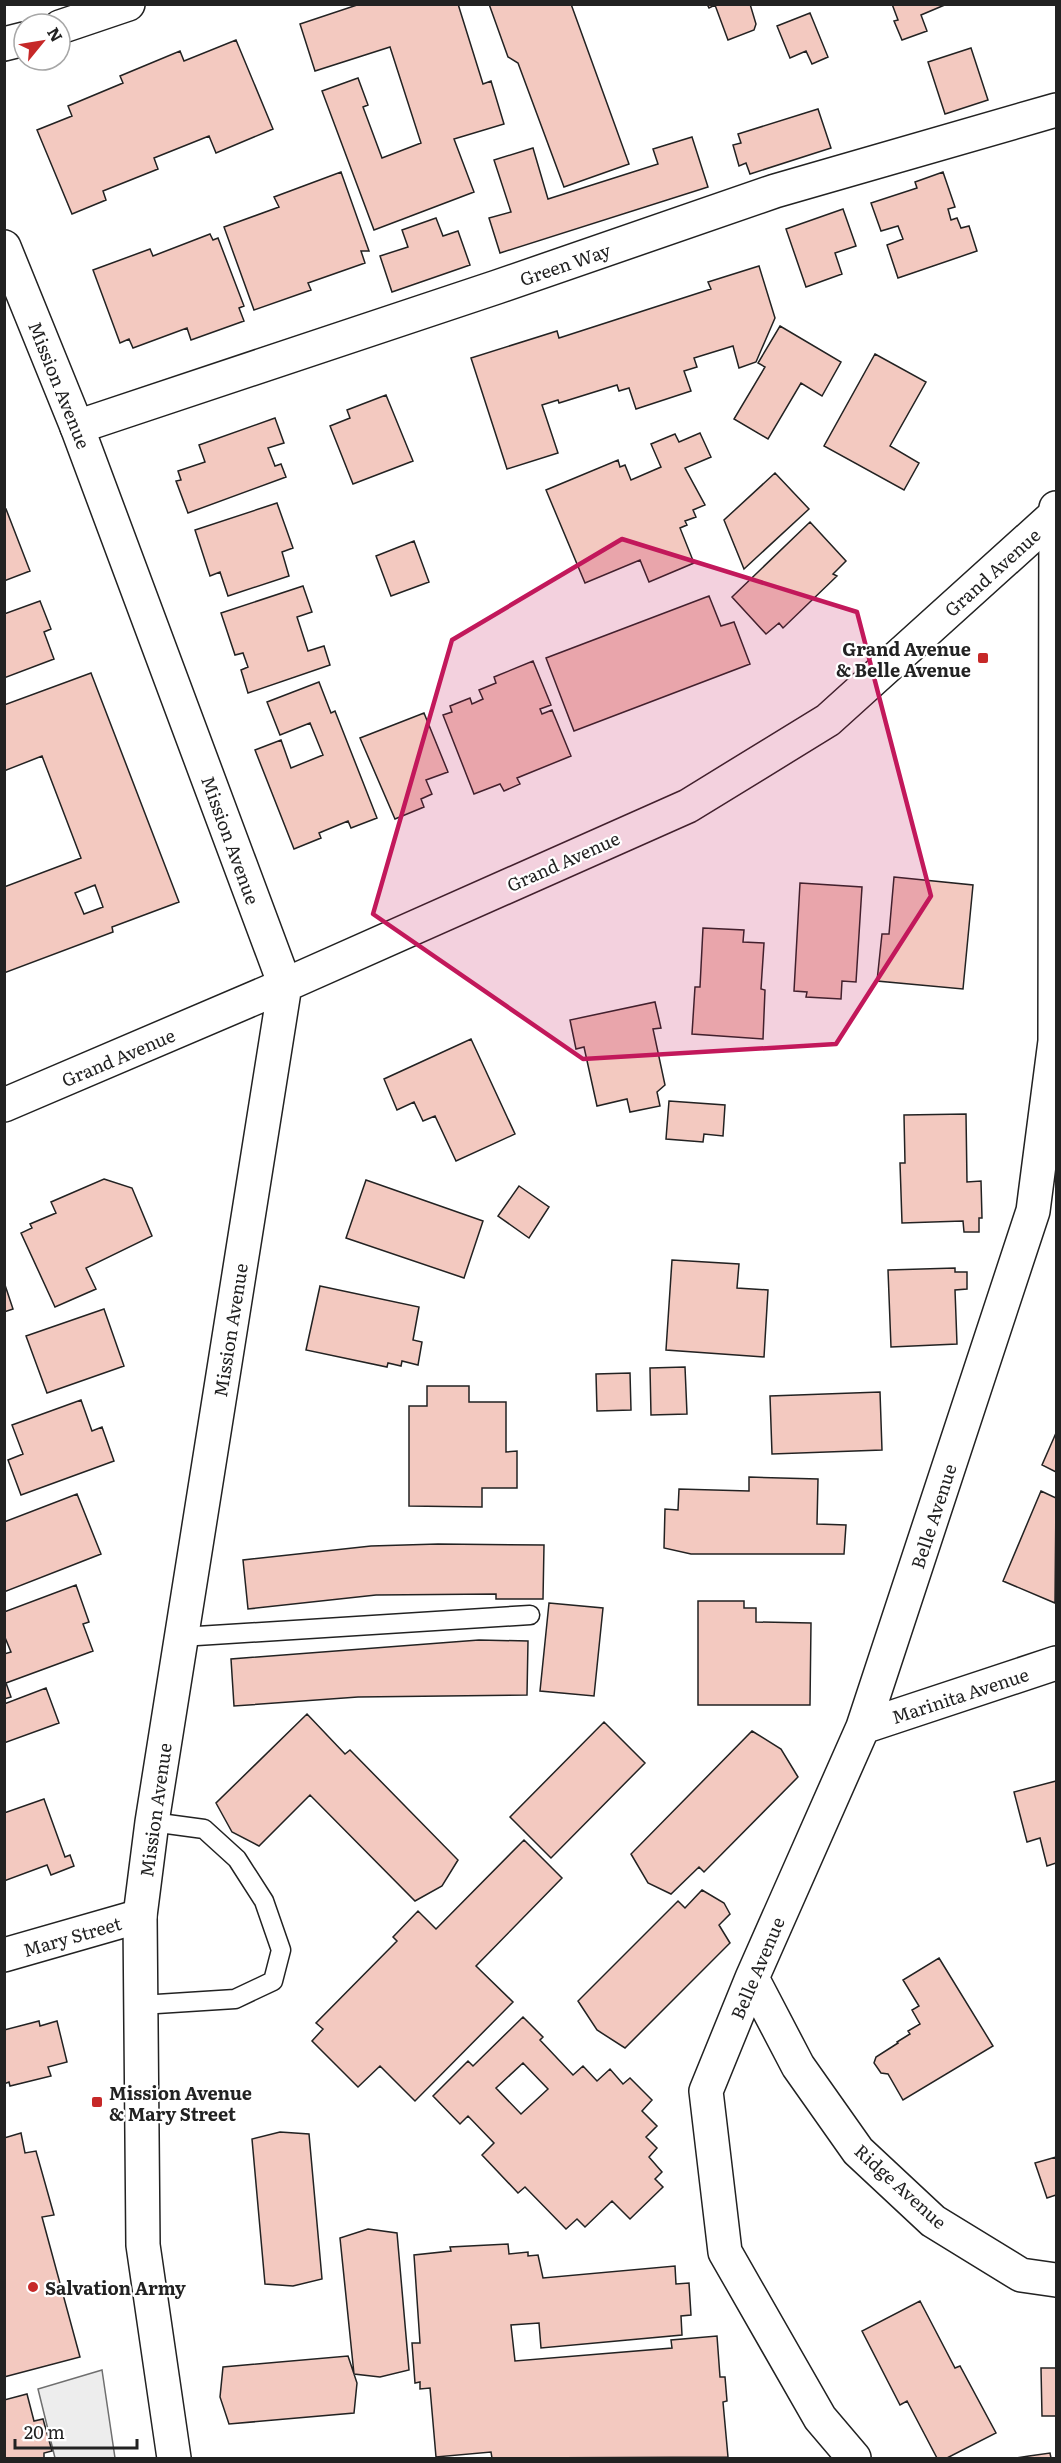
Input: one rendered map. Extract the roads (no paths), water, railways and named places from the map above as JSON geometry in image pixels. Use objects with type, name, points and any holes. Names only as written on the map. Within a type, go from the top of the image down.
[{"type":"street","points":[[72,23],[128,4]]},
{"type":"street","name":"Green Way","points":[[77,426],[497,287],[776,191],[1056,110]]},
{"type":"street","name":"Mission Avenue","points":[[4,247],[77,426],[285,985],[152,1822],[140,1916],[143,2245],[174,2458]]},
{"type":"street","name":"Belle Avenue","points":[[854,2458],[820,2418],[725,2252],[706,2091],[752,1978],[863,1727],[1034,1211],[1055,1041],[1056,508]]},
{"type":"street","name":"Grand Avenue","points":[[4,1106],[285,985],[688,806],[828,720],[1056,514]]},
{"type":"street","name":"Marinita Avenue","points":[[863,1727],[1056,1663]]},
{"type":"street","name":"Mary Street","points":[[4,1956],[140,1916]]},
{"type":"street","name":"Ridge Avenue","points":[[752,1978],[798,2066],[858,2151],[933,2221],[1021,2276],[1056,2280]]},
{"type":"lane","points":[[181,1637],[530,1615]]},
{"type":"lane","points":[[141,2005],[235,1999],[273,1981],[281,1950],[264,1901],[237,1859],[204,1828],[152,1822]]},
{"type":"place","name":"Grand Avenue & Belle Avenue","points":[[983,658]]},
{"type":"place","name":"Mission Avenue & Mary Street","points":[[97,2102]]},
{"type":"place","name":"Salvation Army","points":[[33,2287]]}]
